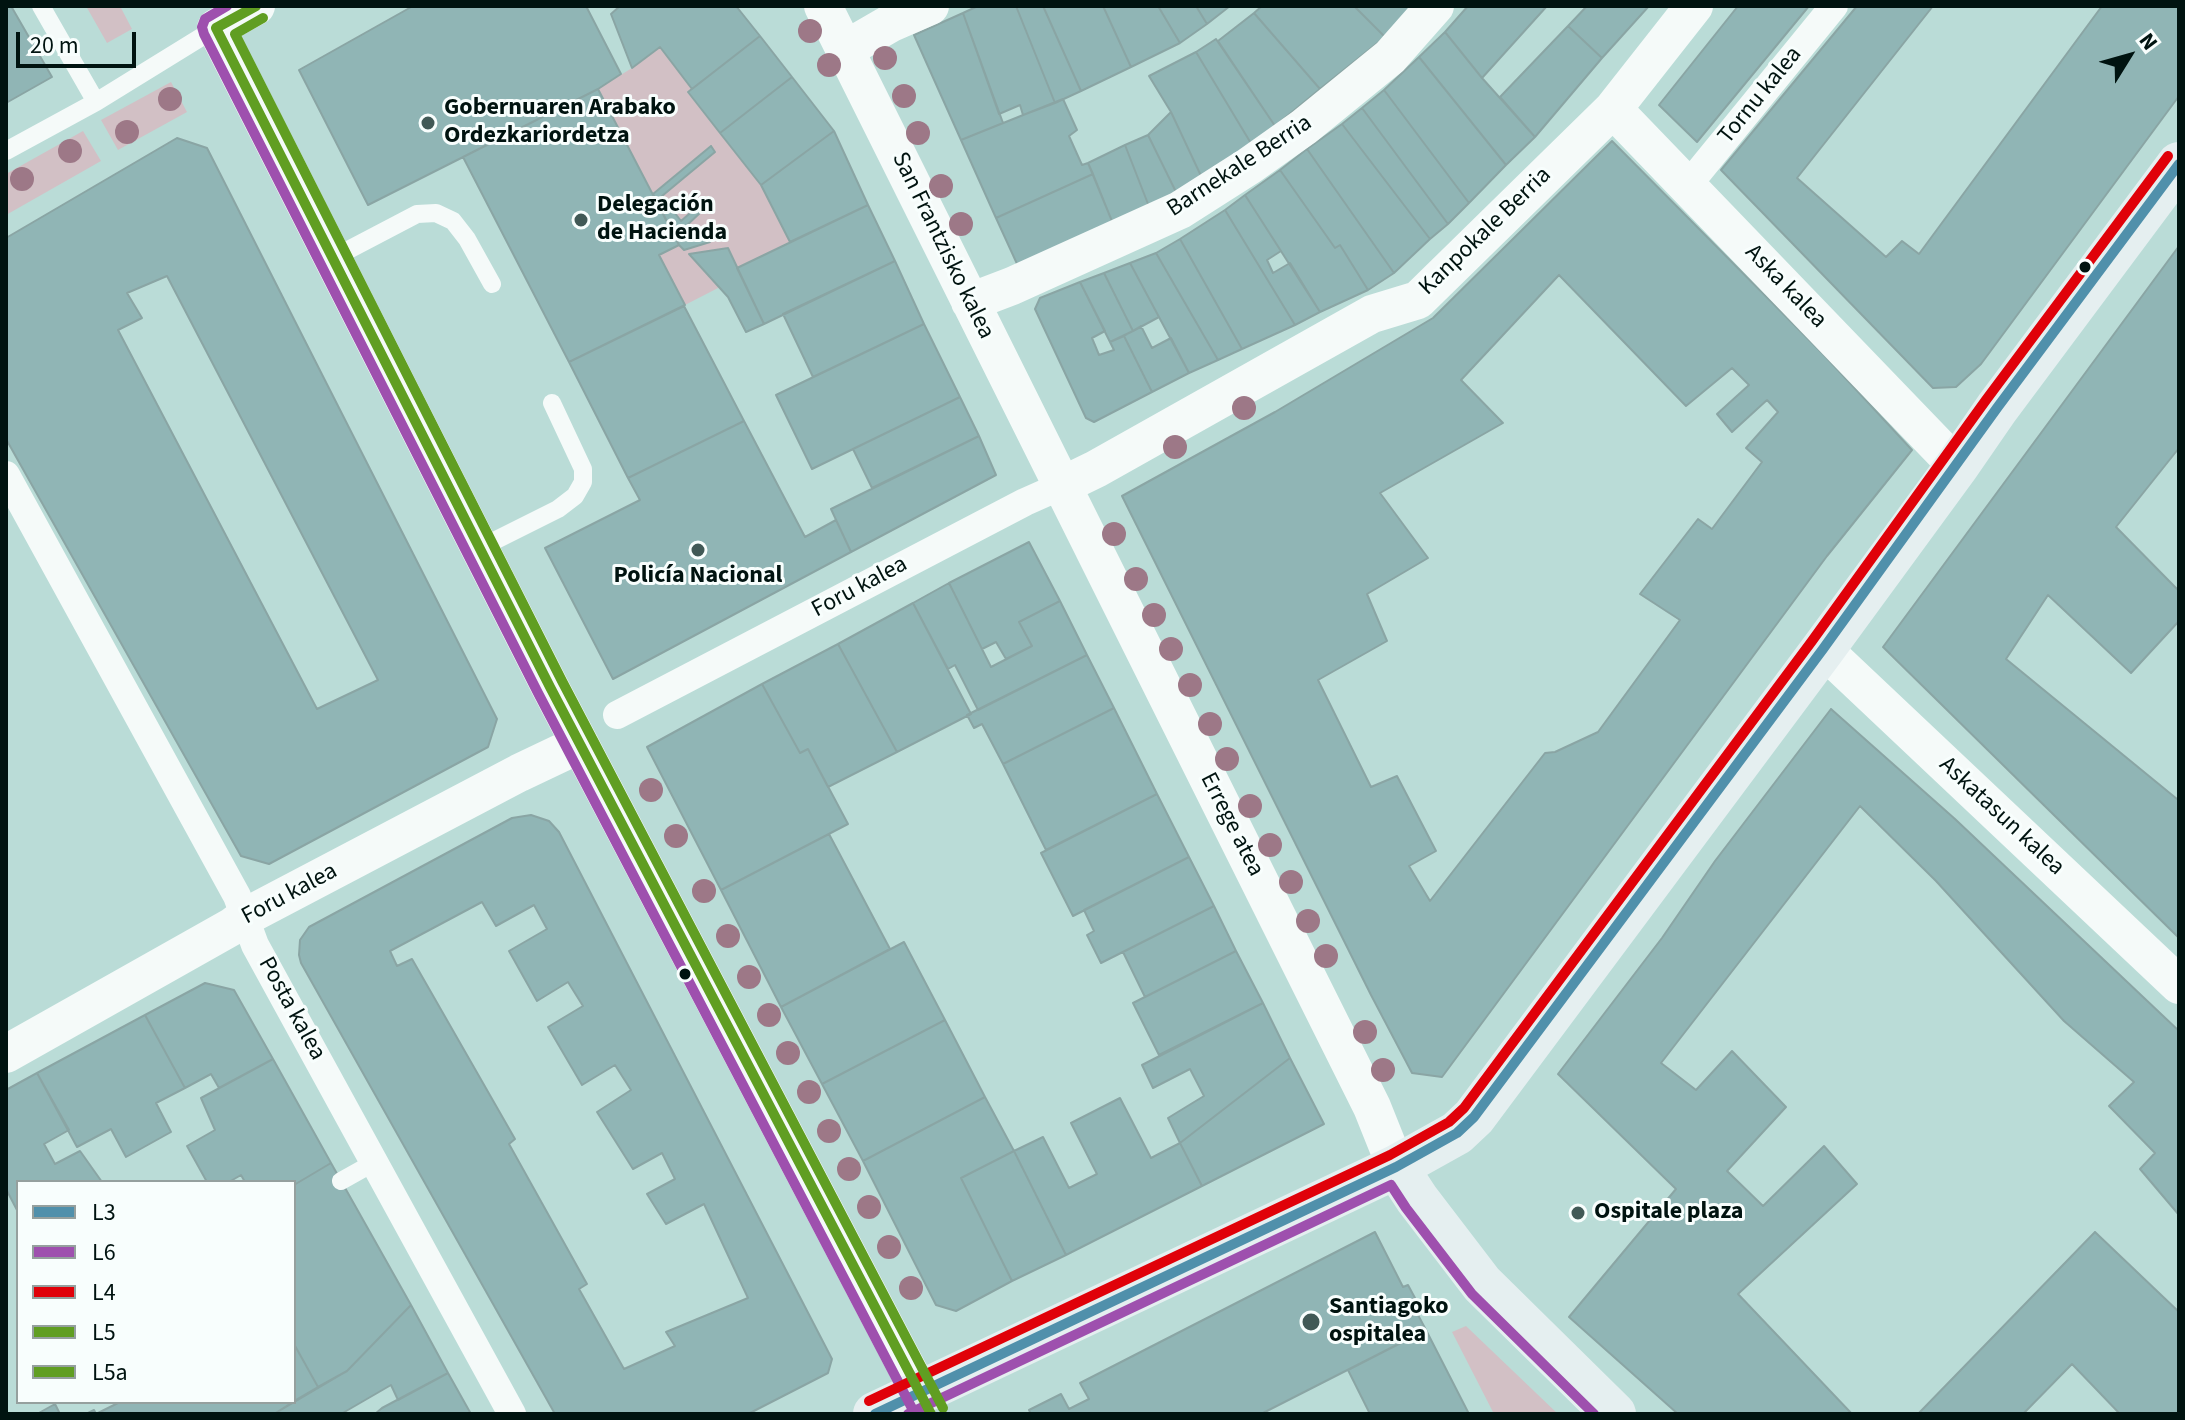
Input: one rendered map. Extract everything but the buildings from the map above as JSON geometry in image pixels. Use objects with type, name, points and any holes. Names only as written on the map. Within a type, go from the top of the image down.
[{"type":"main road","points":[[875,1414],[925,1404],[1396,1167],[1457,1133],[1474,1117],[2179,164]]},
{"type":"main road","points":[[1396,1167],[1482,1284],[1614,1414]]},
{"type":"street","points":[[256,6],[210,17],[580,744],[925,1404]]},
{"type":"street","name":"San Frantzisko kalea","points":[[823,6],[1061,486]]},
{"type":"street","points":[[846,49],[891,23],[930,6]]},
{"type":"street","name":"Barnekale Berria","points":[[970,302],[1180,210],[1304,127],[1390,57],[1435,6]]},
{"type":"street","name":"Kanpokale Berria","points":[[1061,486],[1372,314],[1418,300],[1613,109],[1694,6]]},
{"type":"street","name":"Tornu kalea","points":[[1688,185],[1834,6]]},
{"type":"street","name":"Aska kalea","points":[[1613,109],[1957,466]]},
{"type":"street","name":"Posta kalea","points":[[6,475],[230,882],[255,945],[512,1414]]},
{"type":"street","name":"Foru kalea","points":[[617,715],[1061,486]]},
{"type":"street","name":"Errege atea","points":[[1061,486],[1372,1107],[1396,1167]]},
{"type":"street","name":"Askatasun kalea","points":[[1823,649],[2179,985]]},
{"type":"street","name":"Foru kalea","points":[[6,1054],[245,917],[580,744]]},
{"type":"lane","points":[[41,6],[96,102]]},
{"type":"lane","points":[[6,151],[96,102],[210,17]]},
{"type":"lane","points":[[333,258],[417,214],[436,213],[453,221],[467,239],[492,284]]},
{"type":"lane","points":[[480,548],[558,509],[575,496],[583,482],[583,469],[552,403]]},
{"type":"lane","points":[[341,1181],[375,1162]]},
{"type":"shaded area","points":[[86,6],[120,6],[132,29],[107,43]]},
{"type":"shaded area","points":[[660,47],[692,89],[688,93],[761,185],[790,242],[737,268],[728,248],[690,254],[720,287],[685,305],[659,255],[679,245],[684,250],[710,242],[708,234],[696,238],[685,227],[701,213],[697,207],[681,221],[662,196],[715,151],[710,146],[653,194],[598,89]]},
{"type":"shaded area","points":[[171,82],[187,112],[118,150],[101,120]]},
{"type":"shaded area","points":[[83,131],[101,161],[6,215],[6,174]]},
{"type":"shaded area","points":[[1466,1326],[1558,1414],[1494,1414],[1452,1332]]},
{"type":"transit line","name":"L6","points":[[227,6],[205,19],[202,27],[204,34],[538,693],[915,1414]]},
{"type":"transit line","name":"L5","points":[[256,6],[216,28],[550,687],[931,1414]]},
{"type":"transit line","name":"L5a","points":[[263,18],[235,34],[562,681],[943,1408]]},
{"type":"transit line","name":"L4","points":[[869,1401],[1390,1155],[1449,1122],[1464,1108],[2168,156]]},
{"type":"transit line","name":"L3","points":[[875,1414],[1396,1167],[1457,1133],[1474,1117],[2179,164]]},
{"type":"transit line","name":"L6","points":[[908,1414],[1391,1185],[1472,1294],[1594,1414]]},
{"type":"place","name":"Gobernuaren Arabako Ordezkariordetza","points":[[428,123]]},
{"type":"place","name":"Delegación de Hacienda","points":[[581,220]]},
{"type":"place","name":"Policía Nacional","points":[[698,550]]},
{"type":"place","name":"Ospitale plaza","points":[[1578,1213]]},
{"type":"place","name":"Santiagoko ospitalea","points":[[1311,1322]]}]
